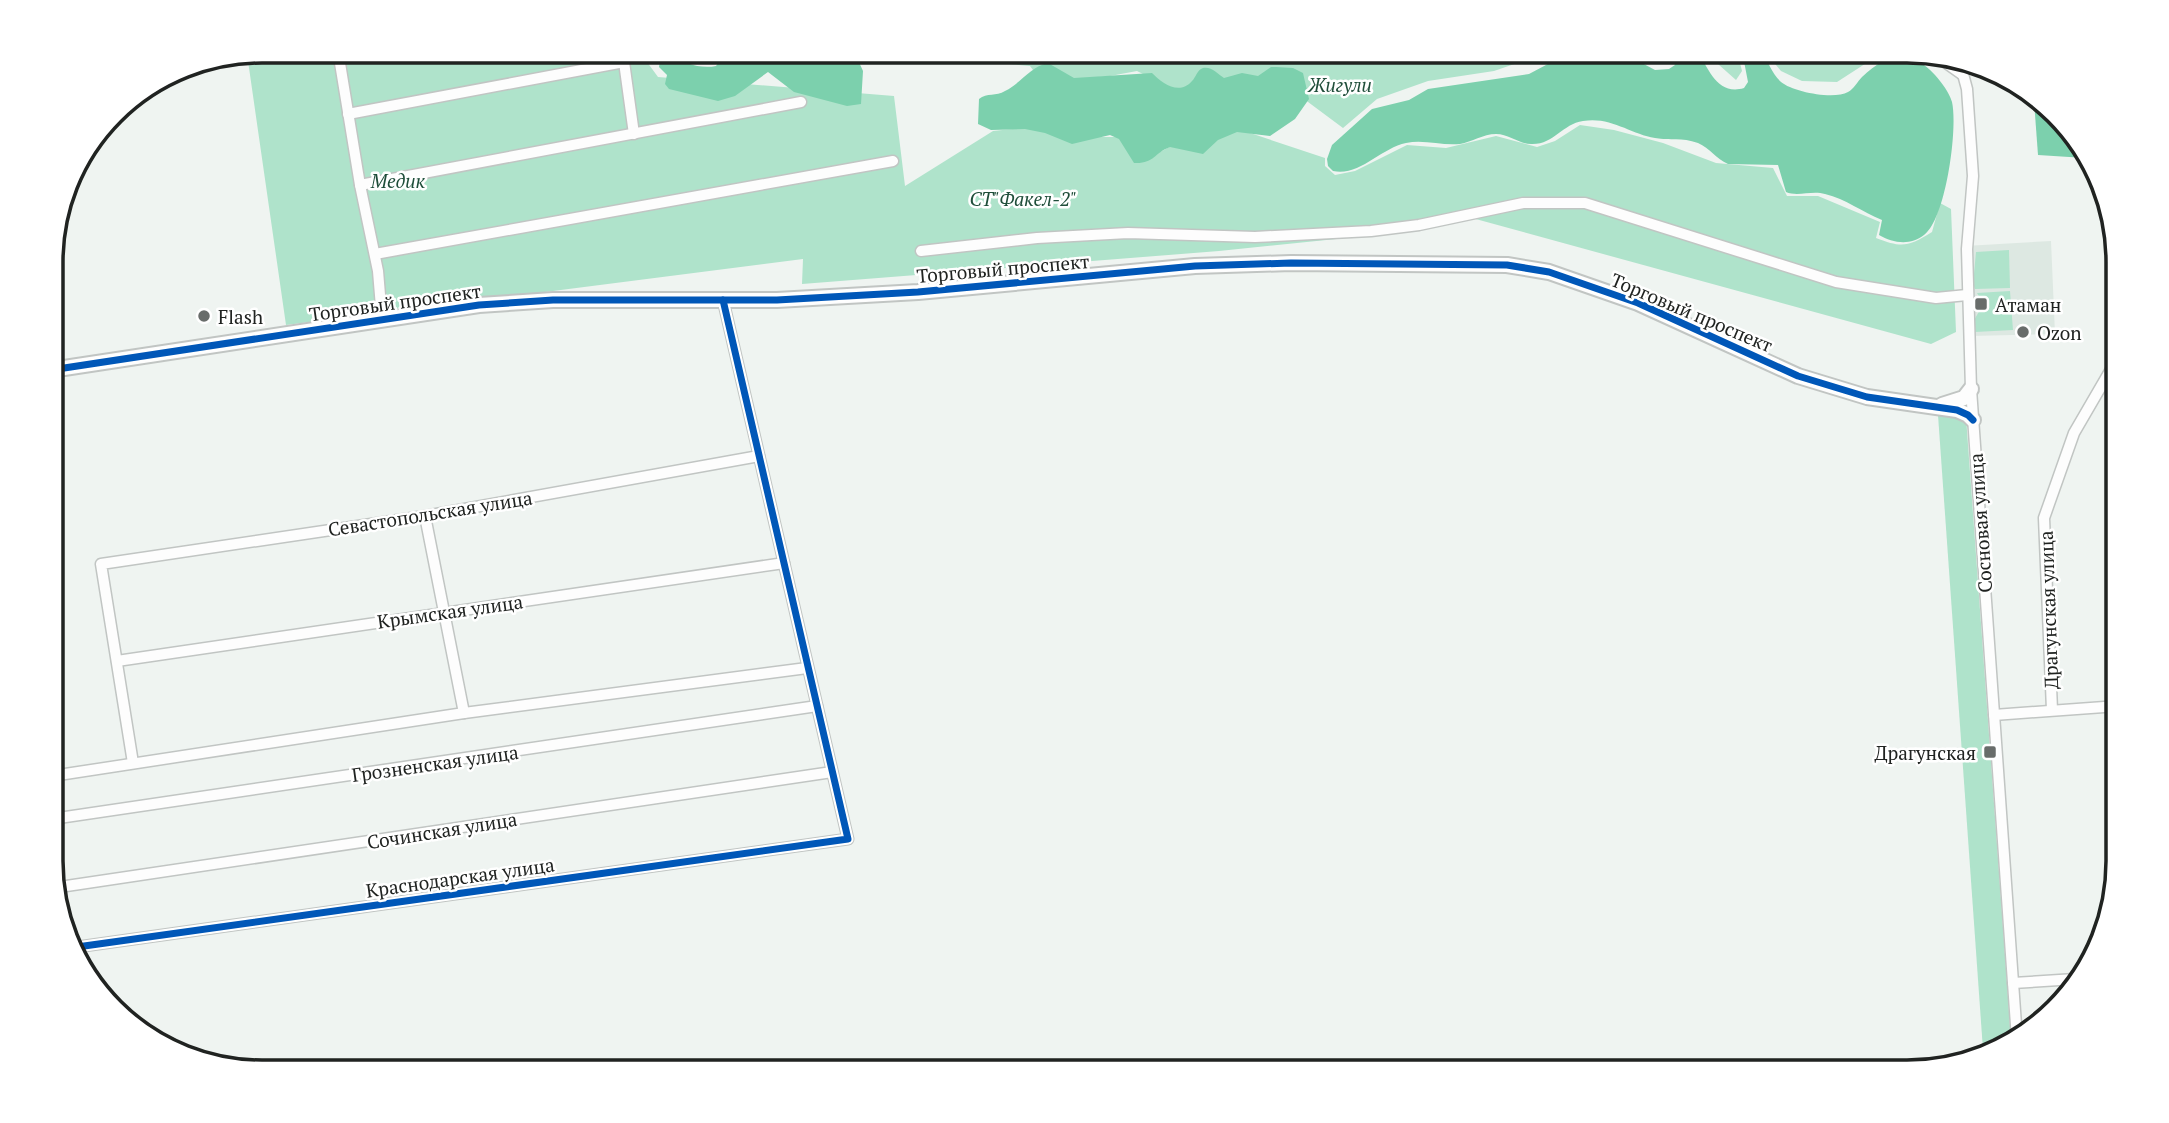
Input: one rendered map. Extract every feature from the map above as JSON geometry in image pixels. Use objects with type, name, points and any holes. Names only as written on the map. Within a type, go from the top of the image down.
[{"type":"street","points":[[340,63],[360,185],[375,254],[382,319]]},
{"type":"street","points":[[348,114],[619,63]]},
{"type":"street","points":[[624,63],[634,134]]},
{"type":"street","points":[[1955,70],[1963,75]]},
{"type":"street","name":"Сосновая улица","points":[[1962,72],[1967,89],[1973,176],[1967,295],[1971,389],[2016,1027]]},
{"type":"street","points":[[360,185],[801,102]]},
{"type":"street","points":[[375,254],[893,161]]},
{"type":"street","points":[[921,251],[1037,238],[1128,233],[1255,237],[1371,231],[1419,225],[1523,203],[1585,203],[1836,282],[1936,298],[1967,295]]},
{"type":"street","name":"Торговый проспект","points":[[63,368],[479,305],[553,300],[777,300],[918,292],[1195,266],[1303,262],[1507,265],[1549,272],[1627,299],[1798,376],[1867,397],[1957,410],[1973,420]]},
{"type":"street","points":[[723,300],[832,772]]},
{"type":"street","name":"Драгунская улица","points":[[2052,710],[2044,518],[2074,433],[2106,378]]},
{"type":"street","points":[[1937,406],[1964,398],[1971,389]]},
{"type":"street","name":"Севастопольская улица","points":[[117,661],[101,564],[425,516],[759,456]]},
{"type":"street","points":[[425,516],[464,713]]},
{"type":"street","name":"Крымская улица","points":[[117,661],[784,563]]},
{"type":"street","points":[[117,661],[133,763]]},
{"type":"street","points":[[63,774],[464,713],[807,668]]},
{"type":"street","name":"Грозненская улица","points":[[63,817],[817,706]]},
{"type":"street","points":[[1994,715],[2106,707]]},
{"type":"street","name":"Краснодарская улица","points":[[83,946],[848,839],[832,772]]},
{"type":"street","name":"Сочинская улица","points":[[65,886],[832,772]]},
{"type":"street","points":[[2013,983],[2066,980]]},
{"type":"shaded area","points":[[660,63],[716,66],[718,63],[859,63],[863,71],[861,104],[847,106],[794,92],[768,72],[735,96],[718,101],[669,89],[665,84],[667,75],[659,67]]},
{"type":"shaded area","points":[[1048,63],[1074,78],[1152,73],[1176,88],[1187,85],[1203,68],[1212,69],[1224,78],[1242,73],[1258,76],[1271,67],[1293,68],[1303,73],[1309,99],[1295,119],[1270,136],[1237,132],[1218,140],[1203,154],[1170,147],[1141,163],[1134,163],[1119,139],[1110,135],[1072,144],[1045,133],[1025,129],[991,130],[978,124],[979,99],[1002,93],[1036,68]]},
{"type":"shaded area","points":[[1550,63],[1642,63],[1655,70],[1669,69],[1674,63],[1705,63],[1721,85],[1735,89],[1744,88],[1748,82],[1744,63],[1768,63],[1781,82],[1787,86],[1824,95],[1848,92],[1880,63],[1926,66],[1949,95],[1953,115],[1952,151],[1944,193],[1932,226],[1924,235],[1913,241],[1890,240],[1879,235],[1882,220],[1840,199],[1820,193],[1786,192],[1778,165],[1728,164],[1698,143],[1655,138],[1593,120],[1576,123],[1539,143],[1527,144],[1496,134],[1460,144],[1413,142],[1388,150],[1352,170],[1333,171],[1328,166],[1327,159],[1332,145],[1372,109],[1409,100],[1428,89],[1529,74]]},
{"type":"shaded area","points":[[2035,110],[2048,121],[2075,157],[2038,155]]},
{"type":"shaded area","points":[[2051,241],[2055,334],[1970,336],[1965,246]]},
{"type":"green space","points":[[648,63],[658,77],[894,96],[905,186],[993,131],[1012,129],[1041,127],[1100,137],[1128,137],[1153,156],[1171,146],[1226,125],[1325,158],[1325,166],[1335,175],[1355,171],[1407,145],[1446,148],[1496,136],[1537,147],[1555,141],[1580,125],[1614,130],[1663,143],[1716,163],[1773,168],[1787,196],[1818,196],[1880,222],[1876,238],[1892,243],[1917,241],[1932,232],[1940,203],[1951,209],[1956,332],[1931,344],[1472,218],[1385,234],[1219,251],[802,284],[803,259],[286,325],[248,64]]},
{"type":"green space","name":"Жигули","points":[[985,63],[1517,63],[1494,71],[1428,81],[1377,99],[1343,128],[1304,99],[1262,77],[1180,91],[1164,91],[1151,78],[1137,71],[1042,82],[1030,66]]},
{"type":"green space","points":[[1740,63],[1742,71],[1736,80],[1718,64]]},
{"type":"green space","points":[[1774,63],[1866,63],[1837,82],[1802,81],[1781,71]]},
{"type":"green space","points":[[2009,250],[2010,288],[1975,289],[1973,285],[1976,252]]},
{"type":"green space","points":[[2010,291],[2013,330],[1975,332],[1974,320],[1980,310],[1984,310],[1983,298],[1977,293]]},
{"type":"green space","points":[[1938,415],[1966,417],[2006,969],[2010,1030],[1983,1044]]},
{"type":"cycle path","points":[[63,368],[479,305],[553,300],[777,300],[918,292],[1195,266],[1291,263],[1507,265],[1549,272],[1638,303],[1798,376],[1867,397],[1957,410],[1973,420]]},
{"type":"cycle path","points":[[83,946],[848,839],[723,300]]},
{"type":"place","name":"Атаман","points":[[1981,304]]},
{"type":"place","name":"Flash","points":[[204,316]]},
{"type":"place","name":"Ozon","points":[[2023,332]]},
{"type":"place","name":"Драгунская","points":[[1990,752]]},
{"type":"park label","name":"Медик","points":[[398,180]]},
{"type":"park label","name":"СТ\"Факел-2\"","points":[[1023,198]]}]
